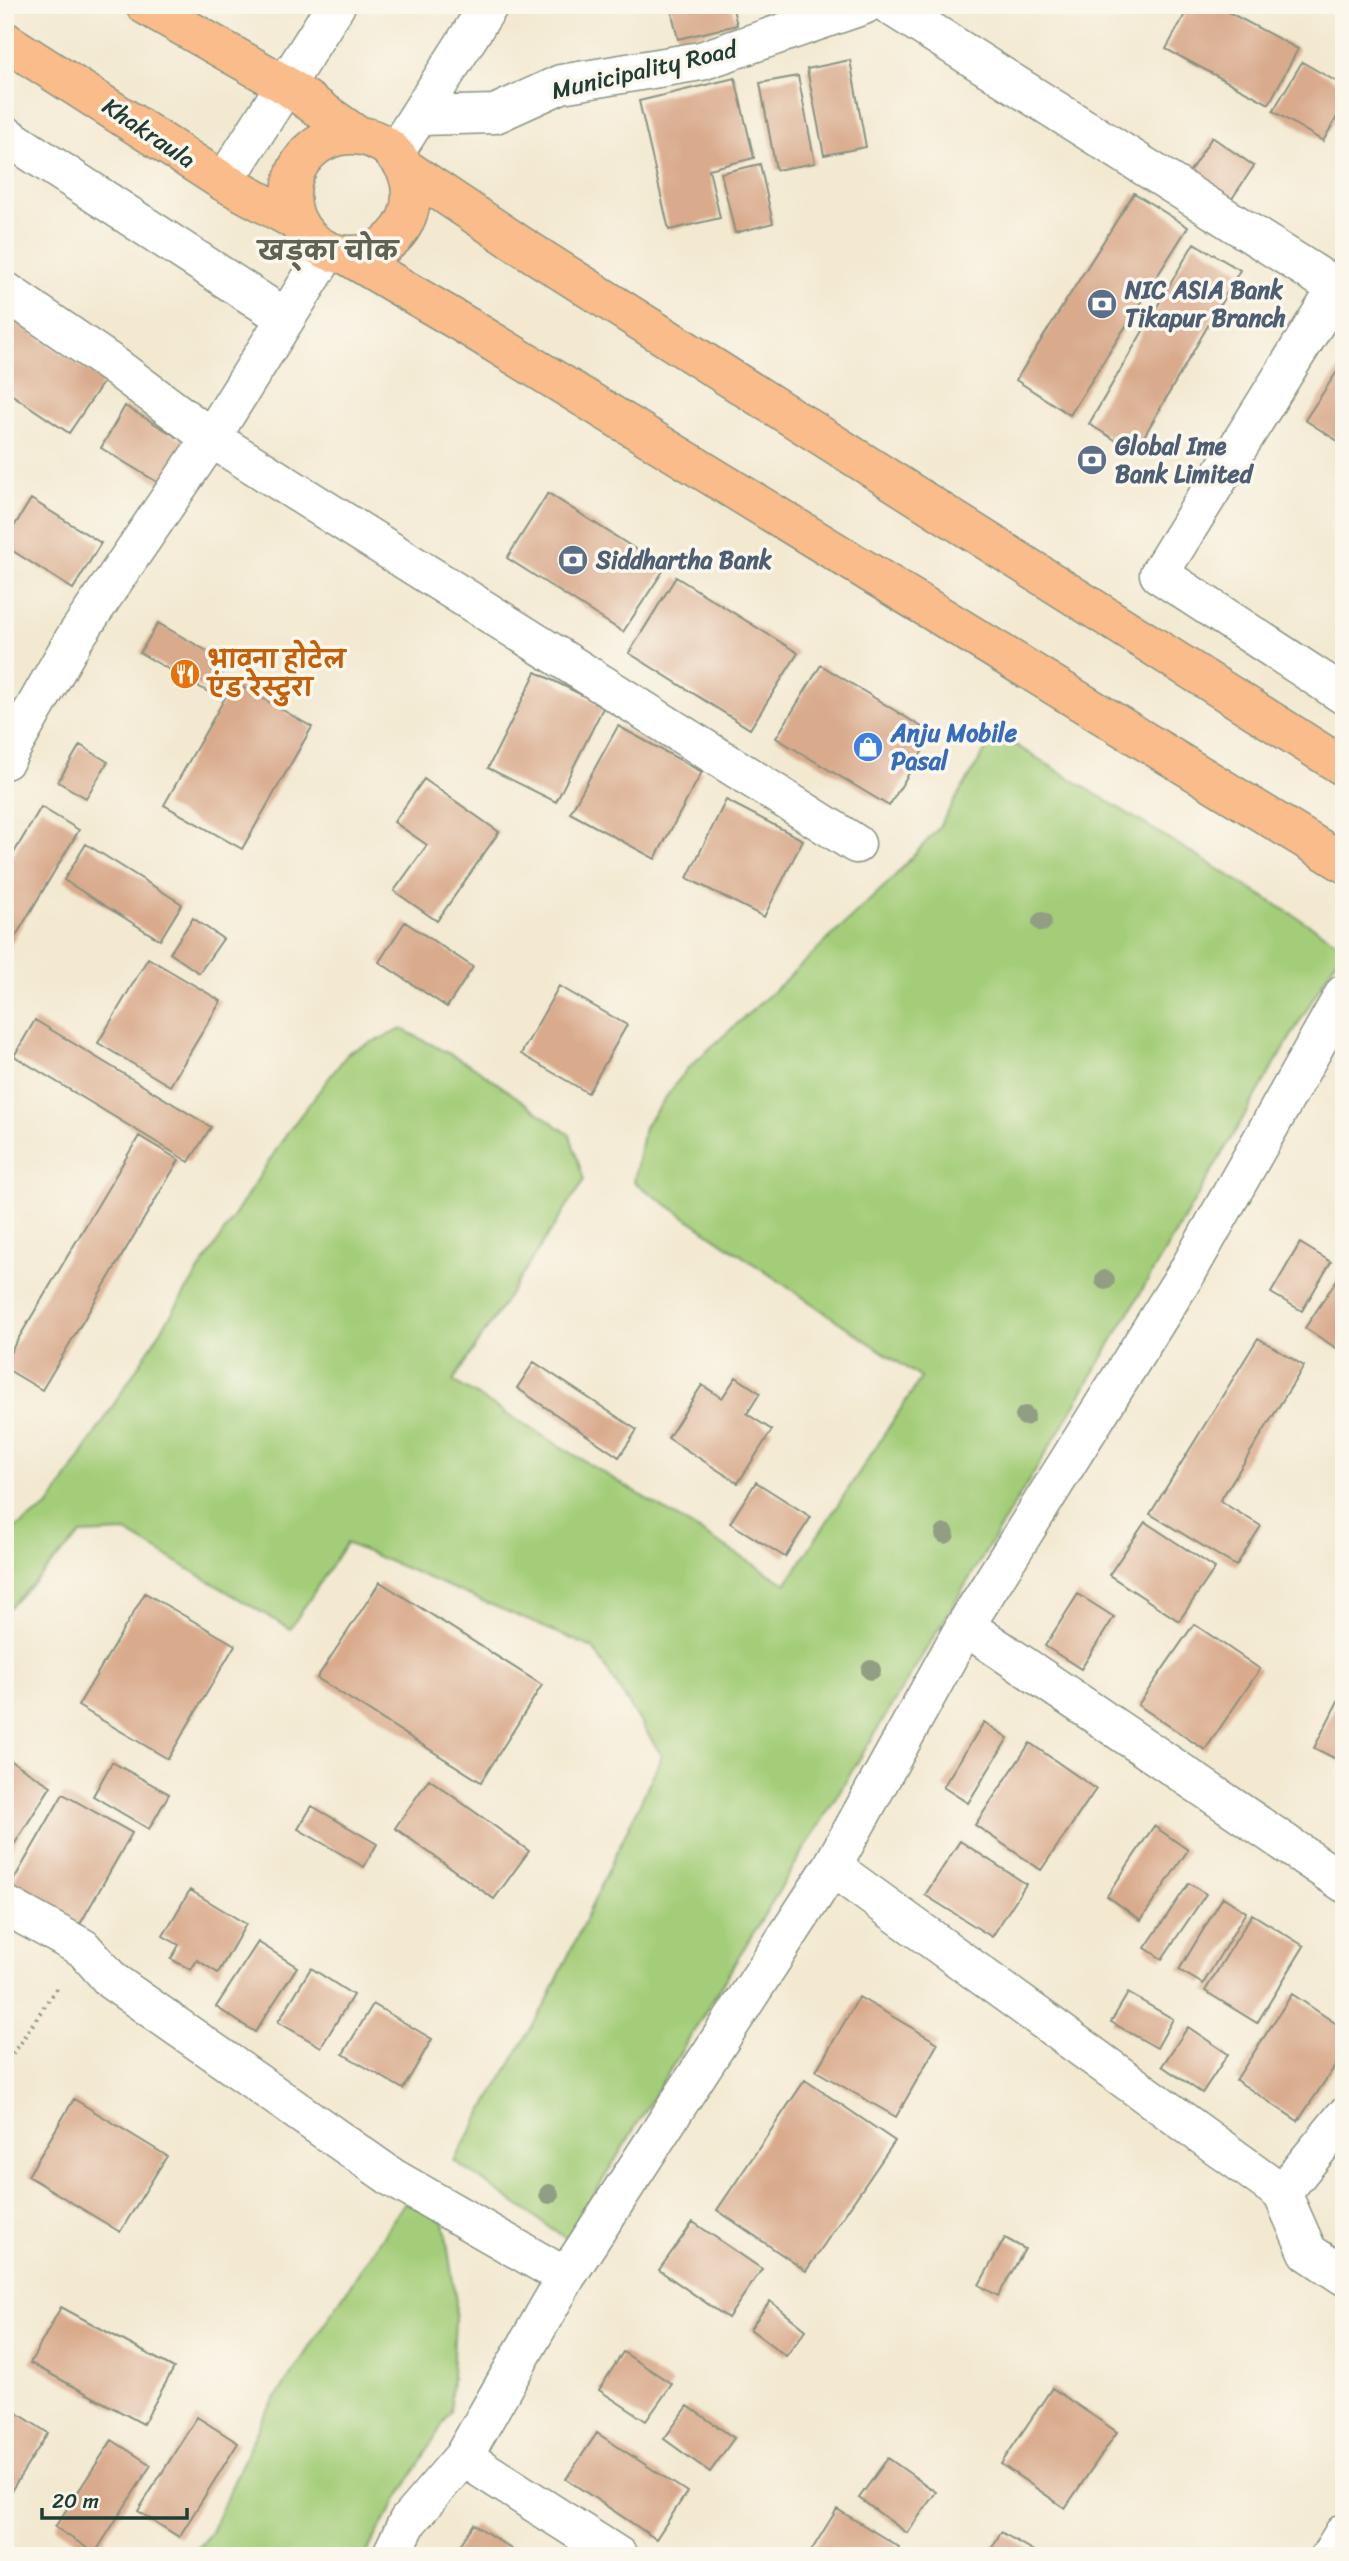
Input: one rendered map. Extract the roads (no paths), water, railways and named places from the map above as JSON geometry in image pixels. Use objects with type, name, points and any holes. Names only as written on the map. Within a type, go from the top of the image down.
[{"type":"main road","points":[[145,5],[287,86],[355,134],[385,144],[400,161],[520,245],[1344,767]]},
{"type":"main road","name":"Khakraula","points":[[5,41],[224,182],[296,221],[317,246],[337,253],[470,328],[1344,863]]},
{"type":"main road","points":[[296,221],[290,190],[300,161],[324,140],[355,134]]},
{"type":"main road","points":[[337,253],[377,250],[401,229],[411,199],[400,161]]},
{"type":"street","points":[[224,182],[336,5]]},
{"type":"street","points":[[400,161],[421,116],[489,5]]},
{"type":"street","name":"Municipality Road","points":[[421,116],[495,114],[561,85],[701,61],[864,5]]},
{"type":"street","points":[[890,5],[1340,283],[1159,574],[1344,695]]},
{"type":"street","points":[[5,135],[286,318]]},
{"type":"street","points":[[5,760],[74,639],[211,438],[286,318],[337,253]]},
{"type":"street","points":[[5,291],[113,365],[211,438],[856,844]]},
{"type":"street","points":[[391,2556],[408,2521],[463,2457],[566,2277],[832,1867],[965,1626],[1189,1269],[1344,994]]},
{"type":"street","points":[[965,1626],[1344,1883]]},
{"type":"street","points":[[832,1867],[1282,2193],[1308,2252],[1344,2276]]},
{"type":"street","points":[[5,1905],[83,1948],[112,1982],[393,2178],[566,2277]]},
{"type":"street","points":[[1282,2193],[1344,2117]]},
{"type":"street","points":[[463,2457],[618,2556]]},
{"type":"street","points":[[1329,2556],[1344,2533]]},
{"type":"place","name":"NIC ASIA Bank Tikapur Branch","points":[[1102,304]]},
{"type":"place","name":"Global Ime Bank Limited","points":[[1092,460]]},
{"type":"place","name":"Siddhartha Bank","points":[[573,560]]},
{"type":"place","name":"भावना होटेल एंड रेस्टुरा","points":[[185,674]]},
{"type":"place","name":"Anju Mobile Pasal","points":[[868,747]]},
{"type":"district","name":"खड्का चोक","points":[[328,251]]}]
